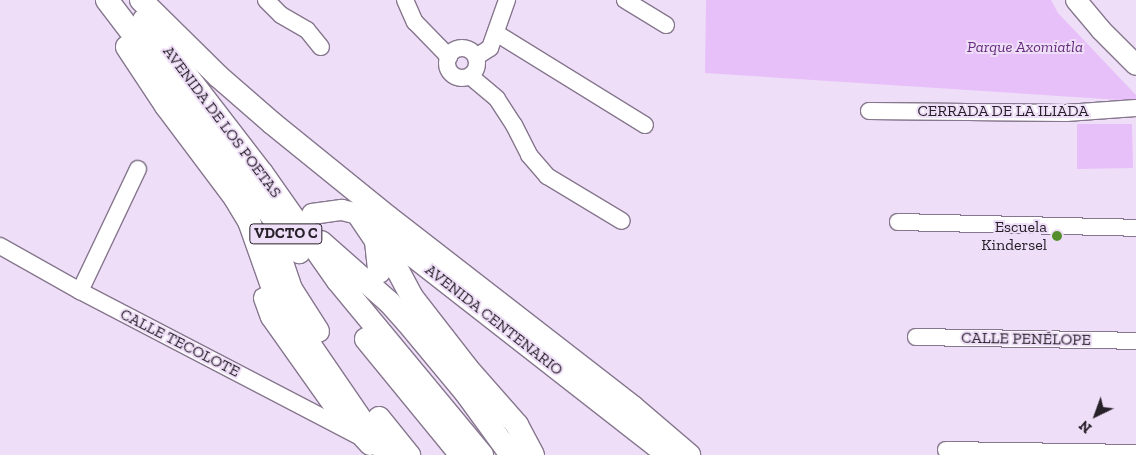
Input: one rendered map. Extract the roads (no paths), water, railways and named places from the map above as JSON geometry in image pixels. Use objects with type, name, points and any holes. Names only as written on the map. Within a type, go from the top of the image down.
[{"type":"highway","points":[[141,0],[211,69],[272,123],[388,217],[622,398],[689,455]]},
{"type":"highway","points":[[117,4],[118,30],[145,76],[242,209],[270,283],[286,310],[373,437],[388,455]]},
{"type":"highway","name":"AVENIDA DE LOS POETAS","points":[[117,4],[262,174],[338,281],[500,450]]},
{"type":"highway","name":"AVENIDA DE LOS POETAS","points":[[117,4],[352,321],[500,450]]},
{"type":"highway","points":[[262,174],[317,238],[389,302],[473,403],[500,450]]},
{"type":"highway","points":[[358,214],[376,241],[379,272]]},
{"type":"highway","points":[[380,230],[404,282],[422,311],[466,368],[500,450]]},
{"type":"highway","points":[[273,246],[292,289],[309,318],[387,430],[409,455]]},
{"type":"highway","points":[[386,308],[392,321],[431,373],[473,403]]},
{"type":"highway","points":[[546,340],[551,351],[568,371],[606,395],[622,398]]},
{"type":"highway","points":[[431,373],[435,387],[500,450],[533,455]]},
{"type":"main road","points":[[1076,0],[1101,30],[1136,65]]},
{"type":"main road","name":"AVENIDA CENTENARIO","points":[[312,214],[342,210],[358,214],[568,371],[666,455]]},
{"type":"main road","points":[[264,298],[271,317],[334,406],[361,437],[381,455]]},
{"type":"street","points":[[266,0],[281,16],[307,30],[321,46]]},
{"type":"street","points":[[405,0],[415,22],[449,57]]},
{"type":"street","points":[[476,57],[490,48],[507,0]]},
{"type":"street","points":[[625,0],[666,25]]},
{"type":"street","points":[[496,33],[644,125]]},
{"type":"street","points":[[462,49],[476,57],[477,68],[470,76],[465,78],[454,76],[448,67],[449,57],[452,52],[462,49]]},
{"type":"street","points":[[470,76],[497,99],[514,125],[529,155],[547,176],[622,221]]},
{"type":"street","name":"CERRADA DE LA ILIADA","points":[[869,111],[1066,113],[1136,108]]},
{"type":"street","points":[[80,291],[138,169]]},
{"type":"street","points":[[898,222],[1136,228]]},
{"type":"street","name":"CALLE TECOLOTE","points":[[0,246],[80,291],[361,437]]},
{"type":"street","name":"CALLE PENÉLOPE","points":[[916,337],[1136,341]]},
{"type":"street","points":[[946,450],[1136,453]]},
{"type":"place","name":"Escuela Kindersel","points":[[1057,236]]},
{"type":"park label","name":"Parque Axomiatla","points":[[1025,47]]}]
